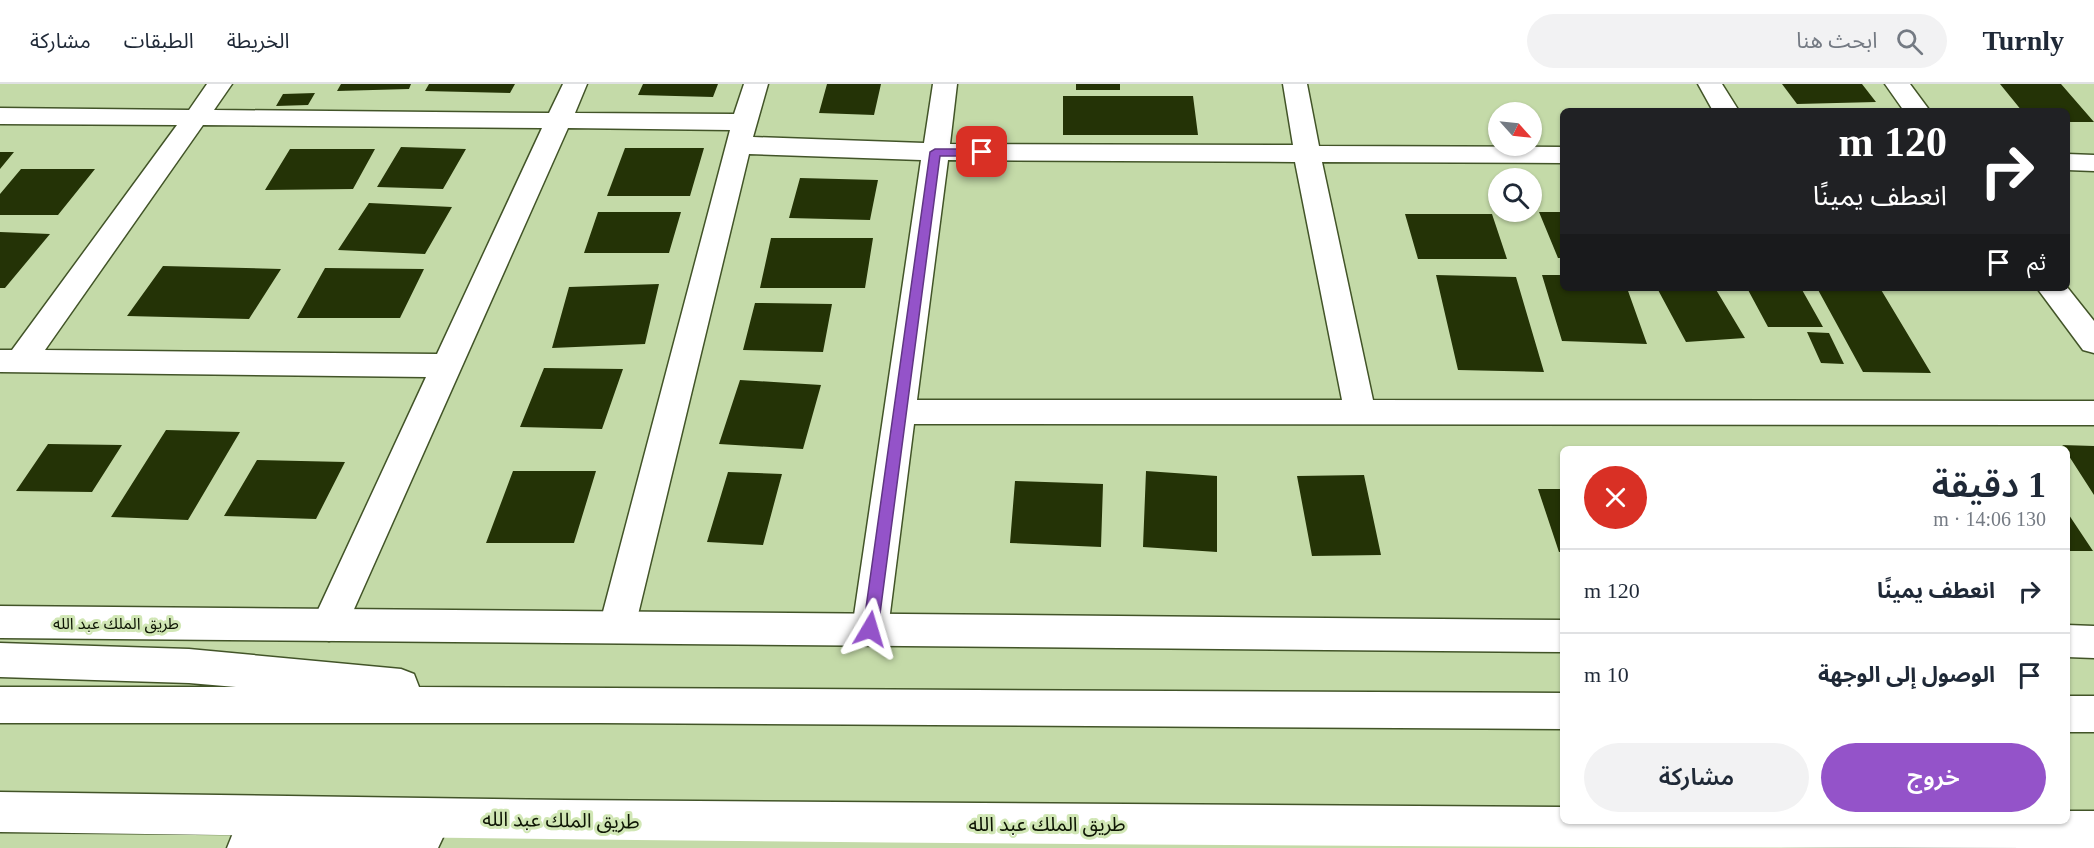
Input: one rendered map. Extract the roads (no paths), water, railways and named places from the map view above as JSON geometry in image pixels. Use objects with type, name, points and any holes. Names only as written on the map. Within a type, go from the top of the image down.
[{"type":"main road","points":[[11,361],[220,84]]},
{"type":"main road","points":[[329,625],[576,84]]},
{"type":"main road","points":[[616,627],[756,84]]},
{"type":"main road","points":[[870,629],[945,84]]},
{"type":"main road","points":[[1295,84],[1307,154],[1360,412]]},
{"type":"main road","points":[[1710,84],[1724,108]]},
{"type":"main road","points":[[1897,84],[1915,108]]},
{"type":"main road","points":[[0,116],[559,120],[935,152],[1560,155]]},
{"type":"main road","points":[[2070,162],[2094,163]]},
{"type":"main road","points":[[2054,291],[2094,342]]},
{"type":"main road","points":[[11,361],[446,366]]},
{"type":"main road","points":[[899,412],[2094,413]]},
{"type":"main road","name":"طريق الملك عبد الله","points":[[0,622],[1560,636]]},
{"type":"main road","points":[[2070,641],[2094,642]]},
{"type":"main road","points":[[0,660],[189,666],[600,705]]},
{"type":"main road","points":[[0,705],[600,705],[1560,711]]},
{"type":"main road","points":[[2070,714],[2094,714]]},
{"type":"main road","name":"طريق الملك عبد الله","points":[[0,812],[565,820],[2094,831]]},
{"type":"main road","points":[[248,848],[565,820]]}]
